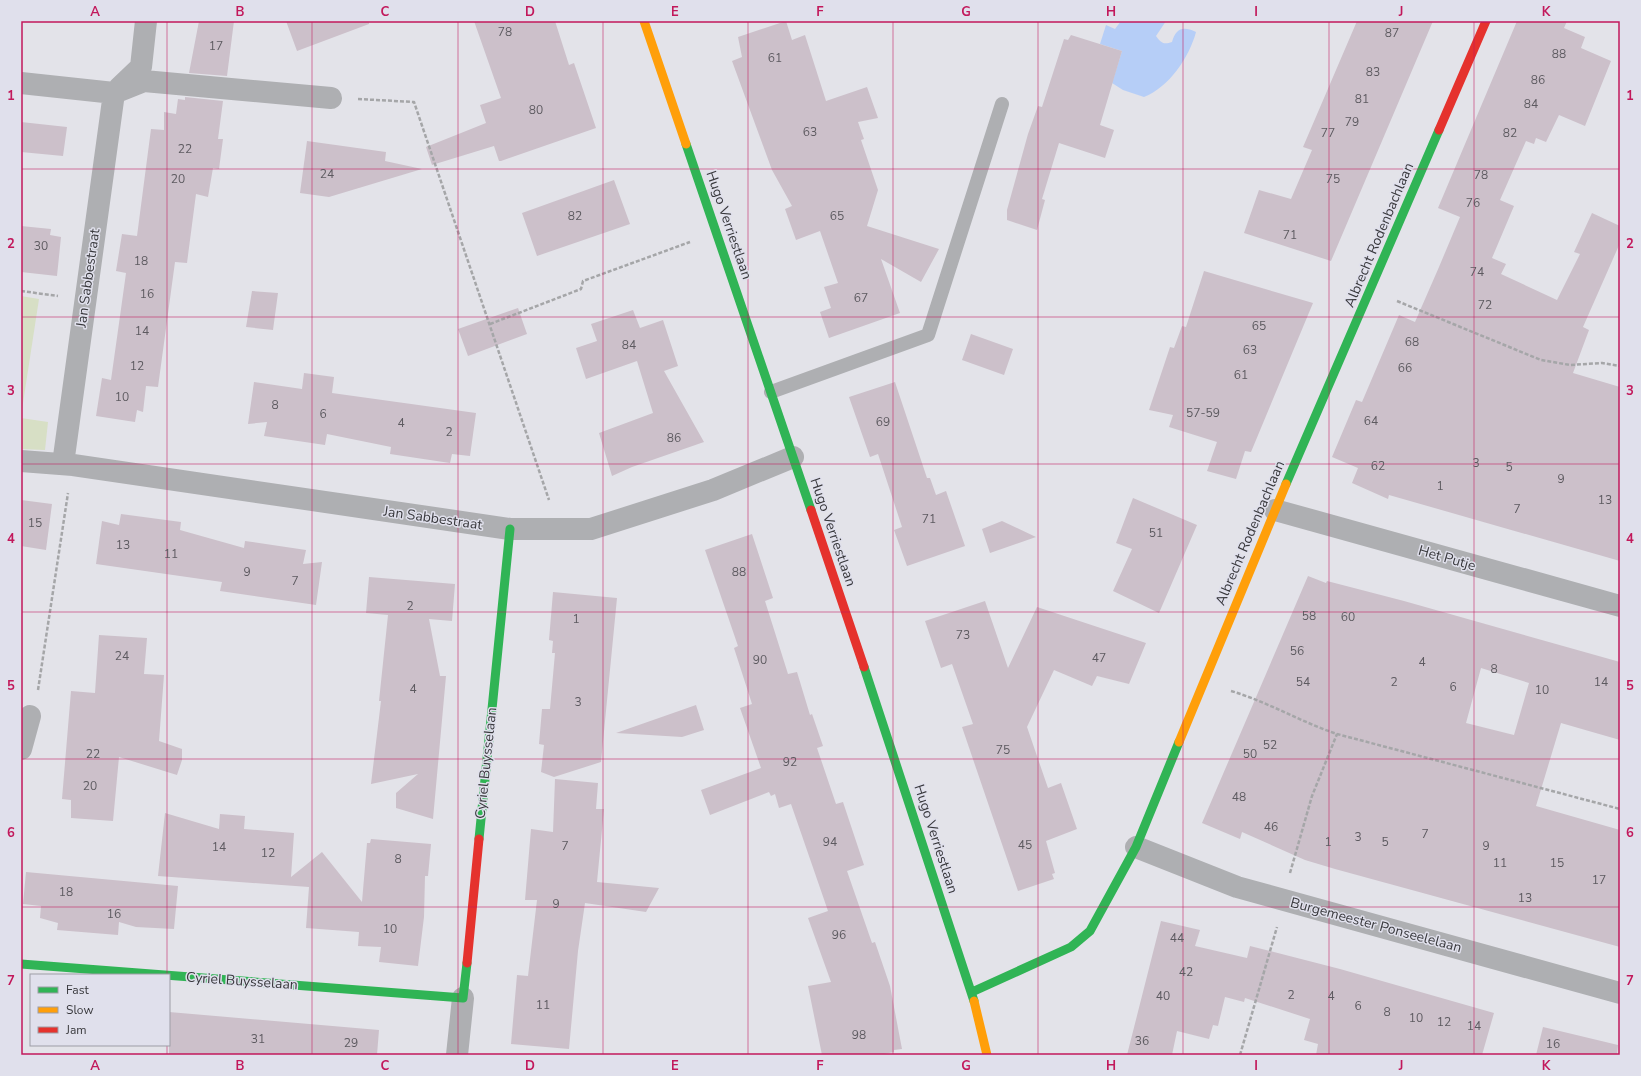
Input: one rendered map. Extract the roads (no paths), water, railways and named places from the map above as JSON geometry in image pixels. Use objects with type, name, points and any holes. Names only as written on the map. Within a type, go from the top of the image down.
[{"type":"street","points":[[114,93],[141,67],[146,21]]},
{"type":"street","name":"Hugo Verriestlaan","points":[[644,21],[717,232],[972,992],[987,1055]]},
{"type":"street","name":"Albrecht Rodenbachlaan","points":[[972,992],[1071,947],[1090,931],[1136,847],[1307,433],[1371,291],[1486,21]]},
{"type":"street","points":[[21,83],[114,93],[144,81],[331,98]]},
{"type":"street","name":"Jan Sabbestraat","points":[[68,464],[86,300],[114,93]]},
{"type":"street","name":"Jan Sabbestraat","points":[[21,461],[68,464],[510,529],[559,529],[591,528],[598,526],[713,490],[793,457]]},
{"type":"street","name":"Het Putje","points":[[1275,510],[1620,606]]},
{"type":"street","name":"Cyriel Buysselaan","points":[[457,1055],[510,529]]},
{"type":"street","points":[[21,749],[30,716]]},
{"type":"street","name":"Burgemeester Ponseelelaan","points":[[1136,847],[1237,887],[1620,993]]},
{"type":"street","name":"Cyriel Buysselaan","points":[[21,964],[151,974]]},
{"type":"street","name":"Cyriel Buysselaan","points":[[170,975],[463,998]]},
{"type":"lane","points":[[771,392],[928,335],[1002,104]]},
{"type":"water","points":[[1121,21],[1166,21],[1156,36],[1161,42],[1165,43],[1172,42],[1178,31],[1187,29],[1196,32],[1188,52],[1170,79],[1162,86],[1144,97],[1123,90],[1112,83],[1122,51],[1100,44],[1106,25],[1115,29]]}]
